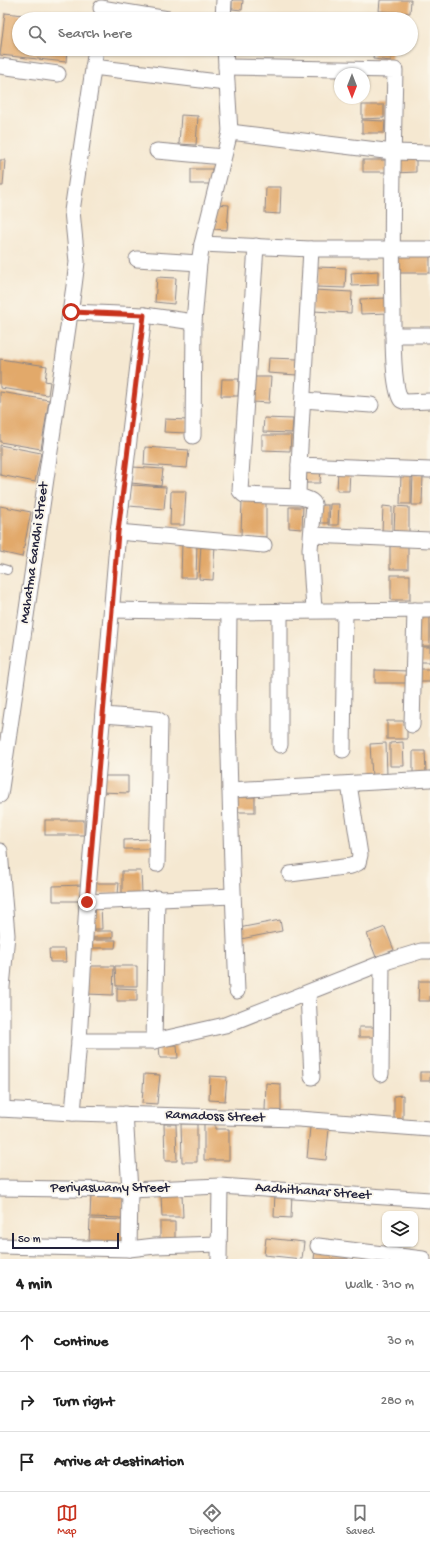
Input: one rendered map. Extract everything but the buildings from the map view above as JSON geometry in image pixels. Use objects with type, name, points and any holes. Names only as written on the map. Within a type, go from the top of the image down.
[{"type":"street","points":[[223,12],[224,0]]},
{"type":"street","points":[[102,9],[122,12]]},
{"type":"street","name":"Mahatma Gandhi Street","points":[[0,795],[71,312],[77,262],[72,211],[95,56]]},
{"type":"street","points":[[193,436],[194,322],[199,263],[222,157],[230,132],[225,56]]},
{"type":"street","points":[[0,66],[58,74]]},
{"type":"street","points":[[93,67],[226,83]]},
{"type":"street","points":[[226,67],[395,70],[392,250],[393,351],[399,396],[401,400],[406,402],[430,401]]},
{"type":"street","points":[[230,132],[393,152],[430,153]]},
{"type":"street","points":[[157,151],[222,157]]},
{"type":"street","points":[[202,244],[311,249],[430,250]]},
{"type":"street","points":[[256,246],[240,491],[244,495],[300,497],[307,498],[314,502],[310,549],[314,610]]},
{"type":"street","points":[[300,497],[298,490],[311,249]]},
{"type":"street","points":[[137,259],[199,263]]},
{"type":"street","points":[[71,312],[144,315],[194,322]]},
{"type":"street","points":[[73,1113],[79,1041],[87,902],[118,532],[144,315]]},
{"type":"street","points":[[393,335],[430,335]]},
{"type":"street","points":[[303,400],[371,405]]},
{"type":"street","points":[[300,465],[430,470]]},
{"type":"street","points":[[118,532],[264,545]]},
{"type":"street","points":[[312,535],[430,540]]},
{"type":"street","points":[[112,610],[229,612],[423,610],[412,725]]},
{"type":"street","points":[[280,611],[280,745]]},
{"type":"street","points":[[343,750],[346,611]]},
{"type":"street","points":[[229,612],[228,718],[237,991]]},
{"type":"street","points":[[103,714],[157,719],[160,721],[157,864]]},
{"type":"street","points":[[230,790],[430,779]]},
{"type":"street","points":[[290,874],[351,866],[358,863],[360,855],[349,784]]},
{"type":"street","points":[[0,852],[7,935],[1,987],[1,1109]]},
{"type":"street","points":[[87,902],[233,896]]},
{"type":"street","points":[[154,1041],[157,898]]},
{"type":"street","points":[[79,1041],[154,1041],[225,1025],[382,963],[420,951],[430,951]]},
{"type":"street","points":[[381,1074],[382,963]]},
{"type":"street","points":[[308,993],[312,1077]]},
{"type":"street","name":"Ramadoss Street","points":[[1,1109],[73,1113],[299,1119],[430,1129]]},
{"type":"street","points":[[125,1114],[130,1190],[129,1249]]},
{"type":"street","points":[[0,1246],[129,1249],[155,1246],[219,1252],[220,1186]]},
{"type":"street","name":"Periyaswamy Street","points":[[0,1188],[130,1190],[220,1186]]},
{"type":"street","name":"Aadhithanar Street","points":[[220,1186],[430,1200]]},
{"type":"street","points":[[318,1246],[423,1259]]},
{"type":"route","points":[[71,312],[144,315],[118,532],[87,902]]}]
